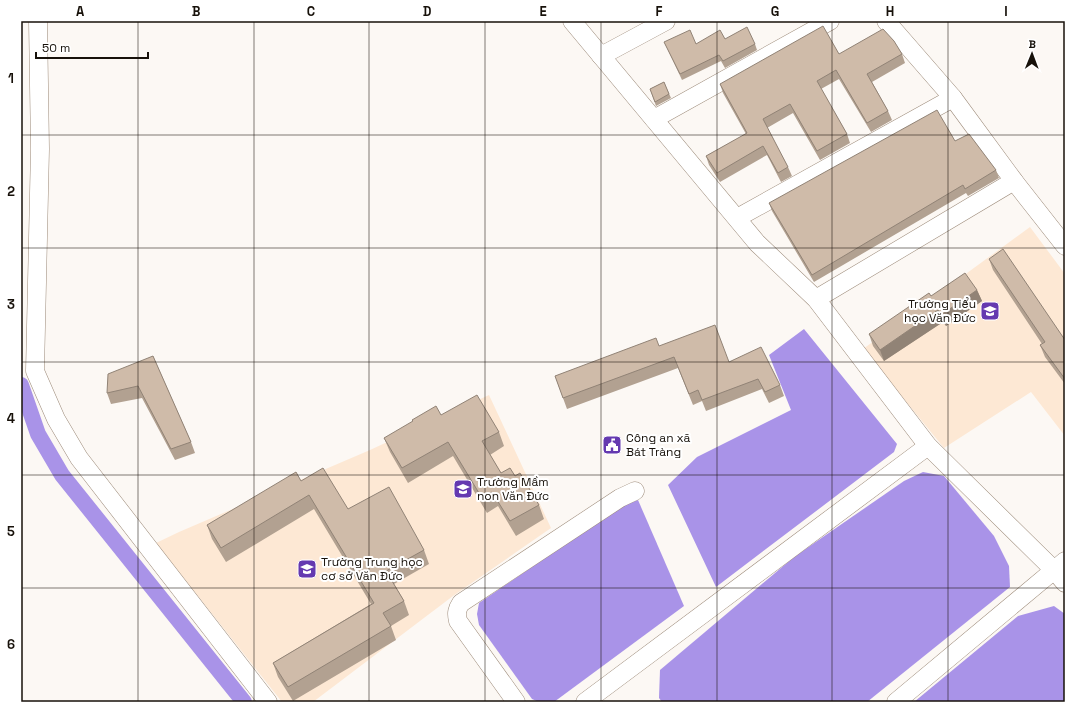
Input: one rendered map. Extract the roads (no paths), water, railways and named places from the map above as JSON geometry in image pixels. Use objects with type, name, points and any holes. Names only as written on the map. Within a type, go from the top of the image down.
[{"type":"street","points":[[38,21],[40,149],[28,374],[79,458],[268,702]]},
{"type":"street","points":[[572,21],[757,243],[816,299],[928,446],[1061,572],[896,702]]},
{"type":"street","points":[[601,56],[666,21]]},
{"type":"street","points":[[654,119],[830,21]]},
{"type":"street","points":[[886,21],[953,98],[1014,181],[1065,246]]},
{"type":"street","points":[[737,218],[953,98]]},
{"type":"street","points":[[816,299],[1014,181]]},
{"type":"street","points":[[585,702],[928,446]]},
{"type":"street","points":[[516,702],[458,621],[456,615],[457,608],[461,603],[613,502],[635,491]]},
{"type":"waterway","points":[[21,385],[38,434],[62,475],[244,702]]},
{"type":"place","name":"Trường Tiểu học Văn Đức","points":[[990,311]]},
{"type":"place","name":"Công an xã Bát Tràng","points":[[612,445]]},
{"type":"place","name":"Trường Mầm non Văn Đức","points":[[463,489]]},
{"type":"place","name":"Trường Trung học cơ sở Văn Đức","points":[[307,569]]}]
